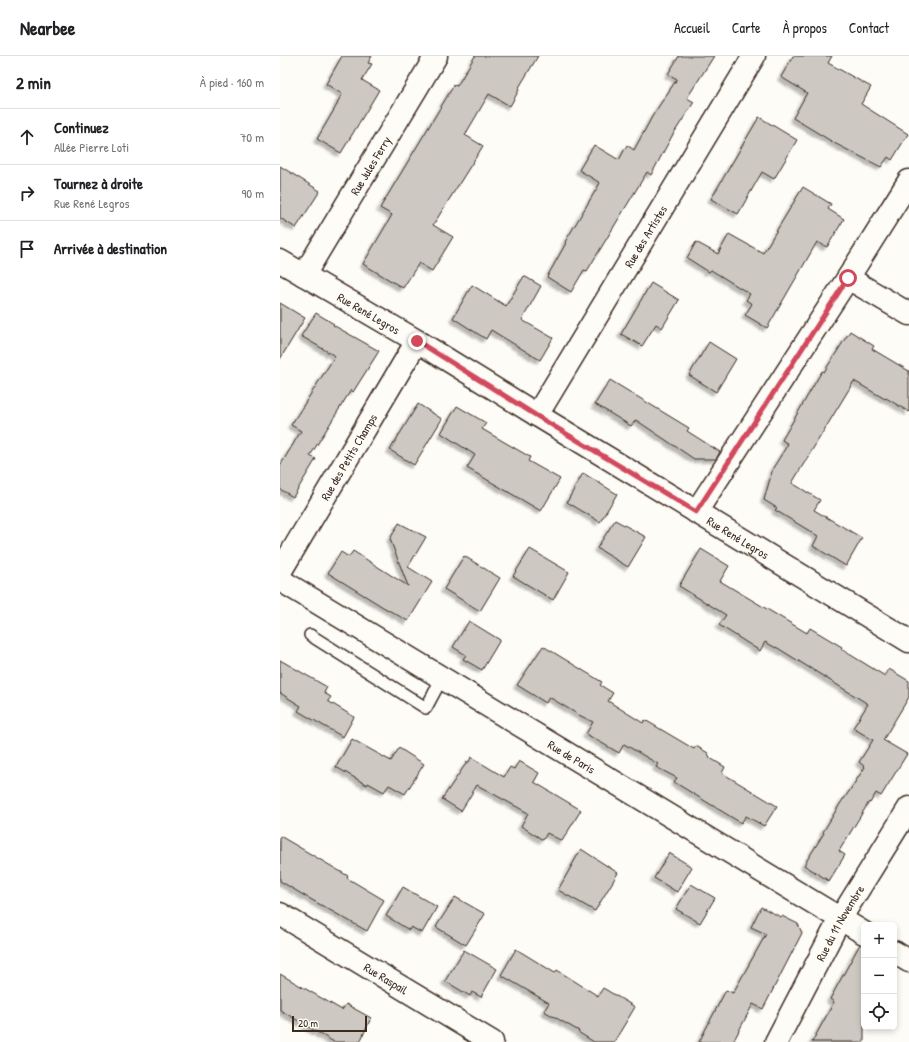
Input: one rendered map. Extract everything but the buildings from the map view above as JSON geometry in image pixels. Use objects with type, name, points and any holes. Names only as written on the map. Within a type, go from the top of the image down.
[{"type":"street","name":"Rue Jules Ferry","points":[[304,275],[436,56]]},
{"type":"street","name":"Rue des Artistes","points":[[537,416],[754,56]]},
{"type":"street","points":[[696,512],[909,181]]},
{"type":"street","name":"Rue René Legros","points":[[280,261],[417,341],[537,416],[909,641]]},
{"type":"street","points":[[848,278],[909,314]]},
{"type":"street","name":"Rue des Petits Champs","points":[[280,572],[417,341]]},
{"type":"street","name":"Rue de Paris","points":[[280,580],[861,932]]},
{"type":"street","name":"Rue du 11 Novembre","points":[[776,1042],[840,919],[909,808]]},
{"type":"street","name":"Rue Raspail","points":[[280,914],[492,1042]]},
{"type":"street","points":[[897,954],[909,961]]},
{"type":"lane","points":[[310,635],[426,708],[442,678]]},
{"type":"route","points":[[417,341],[537,416],[696,512],[848,278]]}]
